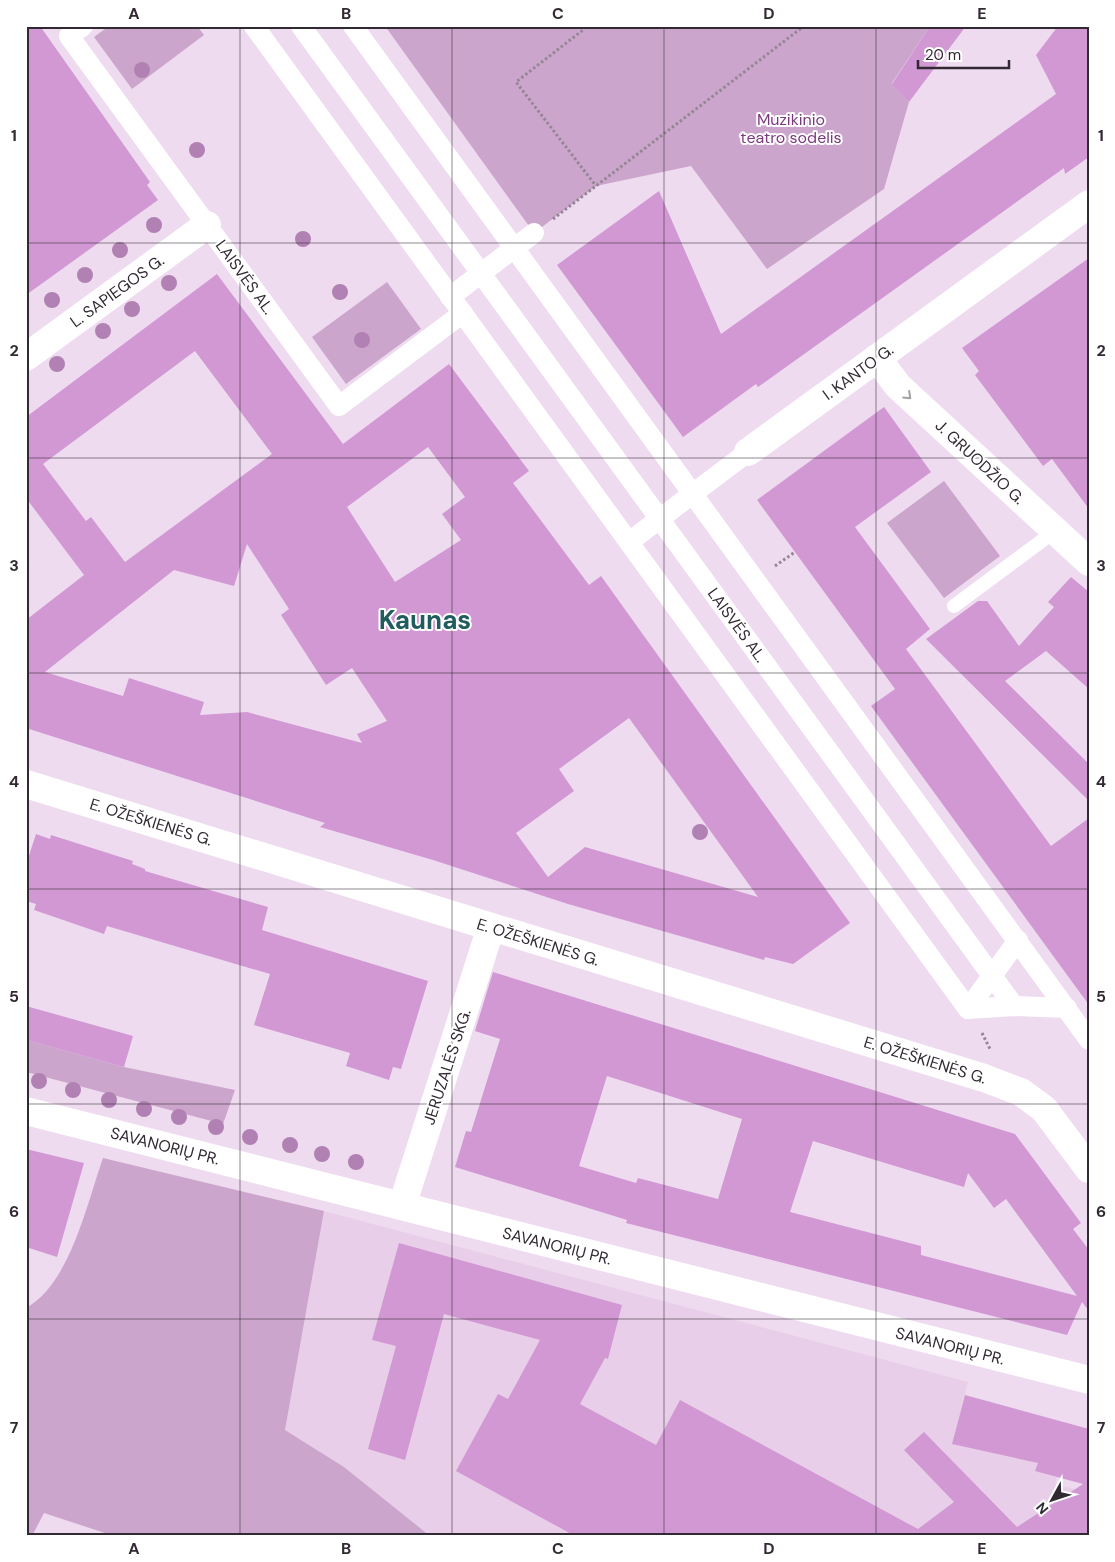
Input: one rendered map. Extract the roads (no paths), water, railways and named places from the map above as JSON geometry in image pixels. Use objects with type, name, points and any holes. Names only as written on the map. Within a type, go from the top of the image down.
[{"type":"street","name":"LAISVĖS AL.","points":[[83,26],[70,36],[338,406],[463,313]]},
{"type":"street","points":[[254,26],[968,1009]]},
{"type":"street","name":"LAISVĖS AL.","points":[[301,26],[1014,1006]]},
{"type":"street","points":[[353,26],[1089,1040]]},
{"type":"street","name":"I. KANTO G.","points":[[629,542],[748,452],[1089,204]]},
{"type":"street","name":"L. SAPIEGOS G.","points":[[26,357],[207,225]]},
{"type":"street","points":[[450,297],[534,233]]},
{"type":"street","name":"J. GRUODŽIO G.","points":[[877,358],[898,386],[1089,562]]},
{"type":"street","name":"E. OŽEŠKIENĖS G.","points":[[26,784],[984,1078],[1021,1092],[1044,1109],[1089,1169]]},
{"type":"street","name":"JERUZALĖS SKG.","points":[[402,1206],[491,927]]},
{"type":"street","points":[[968,1009],[1018,940]]},
{"type":"street","points":[[968,1009],[1014,1006],[1067,1008]]},
{"type":"street","name":"SAVANORIŲ PR.","points":[[26,1111],[1089,1380]]},
{"type":"lane","points":[[954,606],[1055,530]]},
{"type":"district","name":"Kaunas","points":[[425,620]]},
{"type":"park label","name":"Muzikinio teatro sodelis","points":[[791,128]]}]
